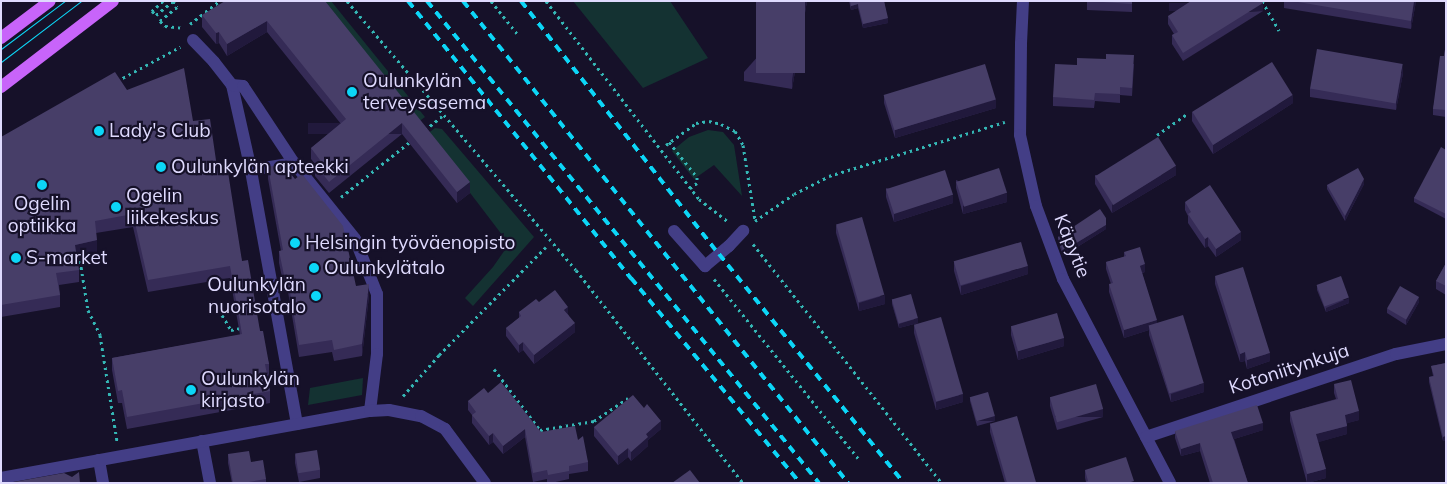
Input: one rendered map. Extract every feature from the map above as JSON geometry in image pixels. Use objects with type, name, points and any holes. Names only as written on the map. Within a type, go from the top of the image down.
[{"type":"main road","points":[[1,38],[50,1]]},
{"type":"main road","points":[[1,88],[113,1]]},
{"type":"street","name":"Käpytie","points":[[1024,1],[1020,135],[1036,206],[1063,280],[1170,483]]},
{"type":"street","points":[[192,40],[214,62],[232,85],[251,170],[296,424]]},
{"type":"street","points":[[232,85],[243,86],[294,163],[355,239],[377,294],[377,354],[370,412]]},
{"type":"street","points":[[251,170],[294,163]]},
{"type":"street","points":[[674,231],[705,266],[729,246],[743,231]]},
{"type":"street","name":"Kotoniitynkuja","points":[[1146,437],[1396,354],[1446,344]]},
{"type":"street","points":[[1,478],[69,471],[99,460],[296,424],[370,412],[400,412],[421,416],[445,429],[486,483]]},
{"type":"street","points":[[202,442],[210,483]]},
{"type":"street","points":[[99,460],[103,483]]},
{"type":"path","points":[[163,1],[152,11],[156,16],[173,1],[177,7],[160,21],[165,26],[184,28],[219,1]]},
{"type":"path","points":[[347,1],[442,116],[576,270],[743,483]]},
{"type":"path","points":[[491,1],[519,36]]},
{"type":"path","points":[[546,1],[690,188],[716,214],[743,231],[942,483]]},
{"type":"path","points":[[1262,1],[1279,31]]},
{"type":"path","points":[[111,85],[192,40],[184,28]]},
{"type":"path","points":[[1157,135],[1188,114]]},
{"type":"path","points":[[421,133],[442,116]]},
{"type":"path","points":[[743,231],[755,220],[794,194],[829,176],[1020,118]]},
{"type":"path","points":[[690,188],[697,183],[697,177],[668,144],[696,123],[709,121],[722,124],[735,132],[743,145],[755,220]]},
{"type":"path","points":[[329,207],[414,138]]},
{"type":"path","points":[[400,150],[404,154]]},
{"type":"path","points":[[210,172],[251,170]]},
{"type":"path","points":[[359,183],[362,187]]},
{"type":"path","points":[[78,245],[88,310],[100,335],[118,442]]},
{"type":"path","points":[[400,412],[403,397],[409,390],[440,355],[546,247]]},
{"type":"path","points":[[705,266],[858,458]]},
{"type":"path","points":[[222,315],[232,330],[277,321]]},
{"type":"path","points":[[494,369],[540,430],[594,421],[628,398]]},
{"type":"green space","points":[[316,1],[331,1],[425,117],[414,125]]},
{"type":"green space","points":[[573,1],[670,1],[708,58],[643,88]]},
{"type":"green space","points":[[435,128],[442,129],[534,237],[473,306],[465,298],[493,267],[509,244],[426,135]]},
{"type":"green space","points":[[708,130],[723,132],[734,145],[742,196],[714,165],[694,179],[672,151],[689,137]]},
{"type":"green space","points":[[363,378],[362,395],[308,405],[310,388]]},
{"type":"building","name":"Oulunkylän terveysasema","points":[[225,1],[325,1],[470,182],[457,192],[402,123],[329,182],[315,164],[320,160],[311,148],[346,119],[267,21],[227,44],[219,32],[216,33],[202,15]]},
{"type":"building","points":[[756,1],[805,1],[805,73],[756,73]]},
{"type":"building","points":[[850,1],[884,1],[888,18],[863,24],[858,4],[851,6]]},
{"type":"building","points":[[1087,1],[1132,1],[1132,4]]},
{"type":"building","points":[[1191,1],[1262,1],[1263,3],[1183,53],[1172,35],[1178,32],[1168,16]]},
{"type":"building","points":[[1292,1],[1414,1],[1411,21]]},
{"type":"building","points":[[1446,43],[1446,110],[1433,109],[1440,56],[1444,56]]},
{"type":"building","points":[[1317,49],[1403,64],[1396,103],[1310,88]]},
{"type":"building","points":[[1106,54],[1134,55],[1132,88],[1120,87],[1120,94],[1095,93],[1094,100],[1053,97],[1055,64],[1077,65],[1077,58],[1106,59]]},
{"type":"building","points":[[1272,62],[1293,95],[1213,145],[1192,112]]},
{"type":"building","points":[[985,64],[996,99],[894,130],[884,95]]},
{"type":"building","name":"Ogelin liikekeskus","points":[[184,68],[193,121],[210,119],[218,174],[228,172],[242,261],[248,260],[260,331],[263,331],[269,364],[265,364],[270,391],[127,417],[122,390],[118,391],[112,358],[242,334],[230,266],[148,280],[133,214],[95,221],[97,240],[75,245],[79,270],[56,273],[60,295],[1,305],[1,137],[115,72],[127,90]]},
{"type":"building","points":[[1158,137],[1176,166],[1113,205],[1095,176]]},
{"type":"building","points":[[1441,147],[1446,150],[1446,214],[1414,198]]},
{"type":"building","name":"Oulunkylätalo","points":[[283,164],[295,179],[302,174],[343,226],[356,286],[369,284],[362,344],[334,350],[332,340],[299,345],[287,274],[284,275],[279,251],[283,250],[268,167]]},
{"type":"building","points":[[999,168],[1007,193],[964,207],[956,182]]},
{"type":"building","points":[[1358,168],[1364,179],[1345,216],[1327,185]]},
{"type":"building","points":[[945,170],[953,195],[894,214],[886,189]]},
{"type":"building","points":[[1210,185],[1241,232],[1216,249],[1208,237],[1205,239],[1188,214],[1191,212],[1185,202]]},
{"type":"building","points":[[1100,209],[1106,218],[1106,225],[1063,251],[1058,237]]},
{"type":"building","points":[[862,217],[884,295],[858,302],[836,224]]},
{"type":"building","points":[[1021,242],[1028,266],[961,285],[954,261]]},
{"type":"building","points":[[1140,247],[1145,264],[1140,266],[1157,320],[1124,330],[1109,284],[1113,283],[1106,262],[1126,256],[1124,252]]},
{"type":"building","points":[[1446,263],[1446,286],[1436,281]]},
{"type":"building","points":[[1243,267],[1270,353],[1247,360],[1245,352],[1240,354],[1215,276]]},
{"type":"building","points":[[1341,276],[1349,298],[1324,307],[1317,285]]},
{"type":"building","points":[[1400,286],[1419,297],[1406,320],[1387,309]]},
{"type":"building","points":[[555,290],[568,307],[564,310],[575,323],[534,355],[523,342],[519,345],[506,328],[521,316],[519,312],[536,299],[539,302]]},
{"type":"building","points":[[911,294],[918,318],[899,324],[892,300]]},
{"type":"building","points":[[1057,313],[1064,338],[1018,351],[1011,326]]},
{"type":"building","points":[[1183,315],[1204,383],[1169,393],[1149,326]]},
{"type":"building","points":[[941,317],[963,394],[936,402],[914,325]]},
{"type":"building","points":[[1446,363],[1446,436],[1443,437],[1429,377],[1434,376],[1431,366]]},
{"type":"building","points":[[1351,380],[1359,411],[1345,415],[1347,426],[1316,434],[1326,469],[1307,474],[1290,412],[1338,399],[1334,384]]},
{"type":"building","points":[[501,382],[541,432],[575,426],[578,440],[583,436],[588,462],[569,466],[569,471],[548,475],[547,470],[533,473],[525,429],[503,446],[493,433],[489,436],[472,415],[476,412],[468,401],[484,388],[488,393]]},
{"type":"building","points":[[1096,384],[1103,409],[1057,422],[1050,397]]},
{"type":"building","points":[[988,392],[995,416],[977,421],[970,397]]},
{"type":"building","points":[[633,395],[644,408],[647,404],[661,421],[646,434],[648,437],[631,452],[628,448],[618,456],[594,427]]},
{"type":"building","points":[[1257,405],[1263,423],[1231,432],[1248,483],[1213,483],[1200,443],[1181,449],[1175,431]]},
{"type":"building","points":[[1017,416],[1036,483],[1007,483],[990,424]]},
{"type":"building","points":[[317,450],[320,470],[298,473],[295,453]]},
{"type":"building","points":[[249,451],[251,462],[263,460],[266,479],[233,483],[228,454]]},
{"type":"building","points":[[1126,457],[1134,481],[1128,483],[1083,483],[1088,481],[1085,470]]},
{"type":"building","points":[[690,470],[700,483],[672,483]]},
{"type":"building","points":[[79,472],[80,483],[8,483],[64,473],[72,477]]},
{"type":"tram line","points":[[1,49],[65,1]]},
{"type":"tram line","points":[[1,62],[81,1]]},
{"type":"railway","points":[[408,1],[631,278],[800,483]]},
{"type":"railway","points":[[427,1],[819,483]]},
{"type":"railway","points":[[463,1],[848,483]]},
{"type":"railway","points":[[521,1],[719,254],[904,483]]},
{"type":"place","name":"Oulunkylän terveysasema","points":[[352,92]]},
{"type":"place","name":"Lady's Club","points":[[99,131]]},
{"type":"place","name":"Oulunkylän apteekki","points":[[161,167]]},
{"type":"place","name":"Ogelin optiikka","points":[[42,185]]},
{"type":"place","name":"Ogelin liikekeskus","points":[[116,207]]},
{"type":"place","name":"Helsingin työväenopisto","points":[[295,243]]},
{"type":"place","name":"S-market","points":[[16,258]]},
{"type":"place","name":"Oulunkylätalo","points":[[314,268]]},
{"type":"place","name":"Oulunkylän nuorisotalo","points":[[316,296]]},
{"type":"place","name":"Oulunkylän kirjasto","points":[[191,390]]}]
